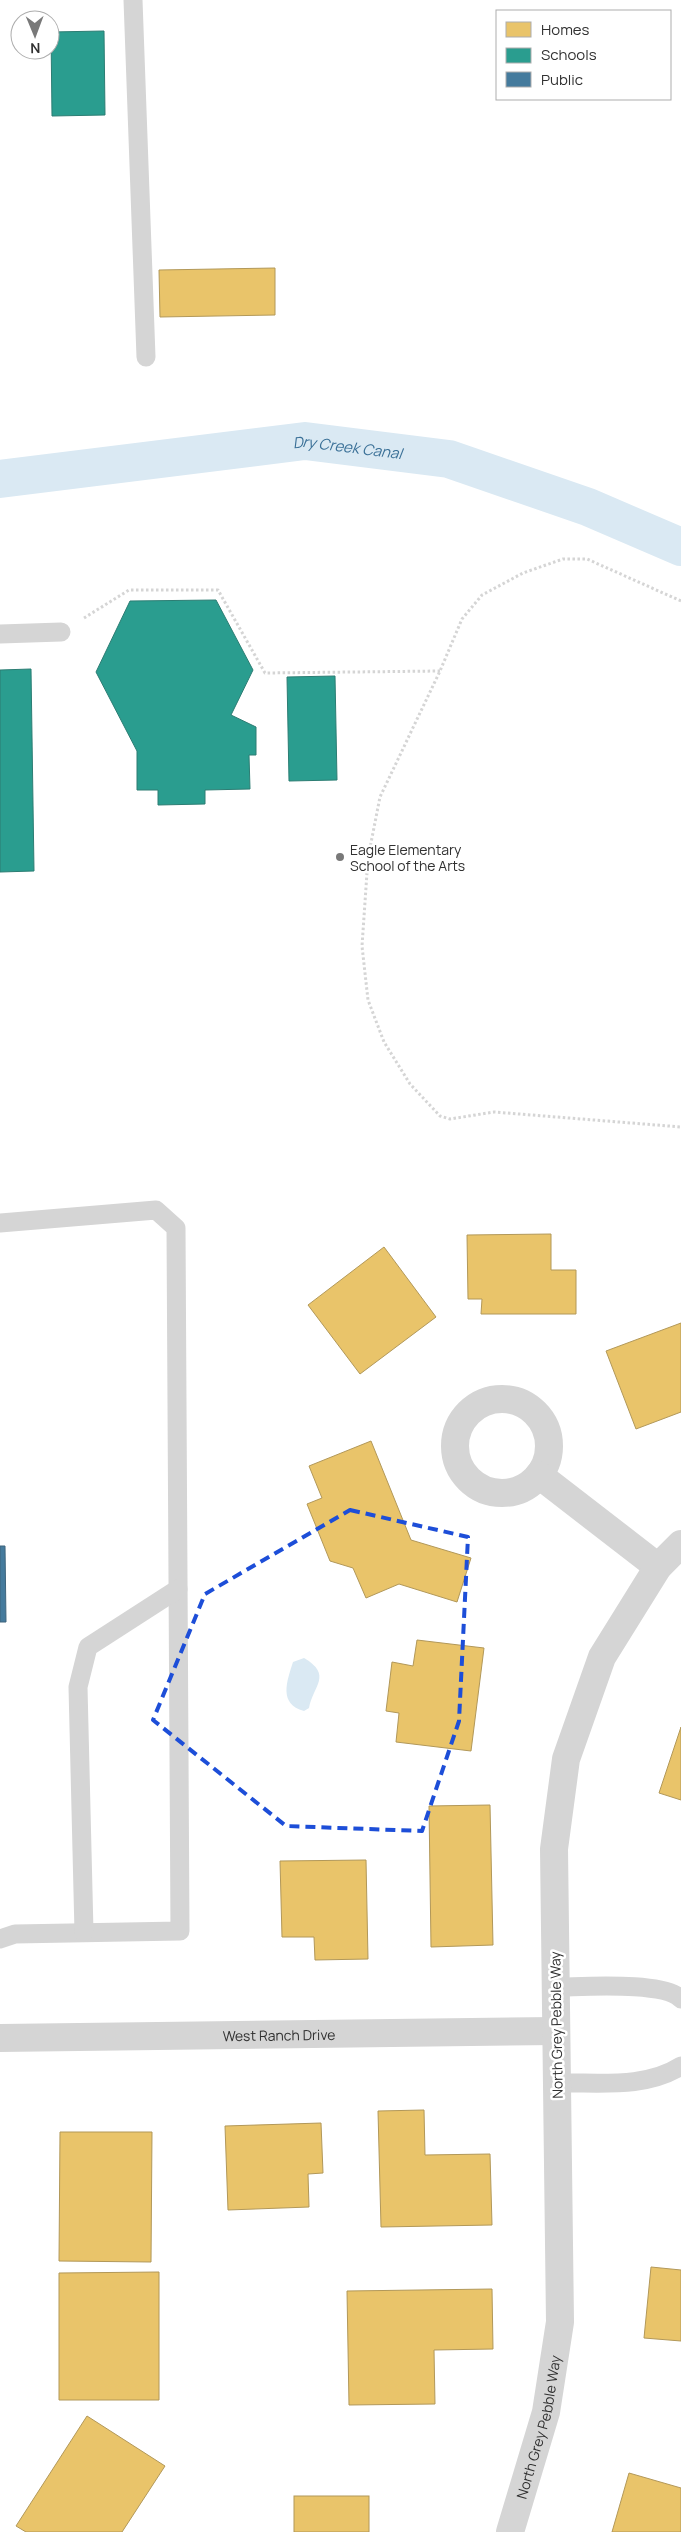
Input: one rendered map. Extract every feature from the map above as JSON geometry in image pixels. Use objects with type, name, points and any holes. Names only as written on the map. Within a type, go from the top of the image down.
[{"type":"street","points":[[539,1475],[658,1567]]},
{"type":"street","name":"North Grey Pebble Way","points":[[510,2532],[546,2412],[560,2322],[554,1849],[566,1759],[602,1657],[658,1567],[681,1544]]},
{"type":"street","name":"West Ranch Drive","points":[[0,2038],[556,2031]]},
{"type":"lane","points":[[133,0],[146,357]]},
{"type":"lane","points":[[0,634],[61,632]]},
{"type":"lane","points":[[0,1223],[156,1210],[176,1228],[180,1931],[16,1934],[0,1939]]},
{"type":"lane","points":[[84,1932],[78,1688],[88,1648],[178,1589]]},
{"type":"lane","points":[[556,1986],[655,1987],[677,1994],[681,1999]]},
{"type":"lane","points":[[557,2083],[645,2081],[666,2076],[681,2066]]},
{"type":"path","points":[[681,601],[587,559],[563,559],[523,573],[482,595],[462,619],[440,672],[380,797],[368,858],[362,946],[368,1000],[384,1042],[410,1084],[440,1116],[450,1119],[494,1112],[681,1127]]},
{"type":"path","points":[[61,632],[129,590],[218,590],[265,673],[440,672]]},
{"type":"highlighted area","points":[[350,1510],[468,1537],[459,1721],[422,1831],[286,1826],[153,1720],[205,1594]]},
{"type":"shaded area","points":[[304,1658],[318,1670],[319,1681],[309,1708],[304,1711],[290,1703],[286,1691],[293,1662]]},
{"type":"building: Homes","points":[[275,268],[275,315],[160,317],[159,270]]},
{"type":"building: Homes","points":[[551,1234],[551,1270],[576,1270],[576,1314],[481,1314],[482,1299],[468,1299],[467,1235]]},
{"type":"building: Homes","points":[[384,1247],[436,1317],[360,1374],[308,1305]]},
{"type":"building: Homes","points":[[681,1323],[681,1412],[636,1429],[606,1351]]},
{"type":"building: Homes","points":[[371,1441],[411,1540],[471,1558],[457,1602],[399,1584],[366,1598],[353,1568],[330,1561],[307,1504],[322,1498],[309,1466]]},
{"type":"building: Homes","points":[[417,1640],[484,1648],[471,1751],[396,1742],[399,1713],[386,1711],[392,1662],[413,1666]]},
{"type":"building: Homes","points":[[681,1727],[681,1800],[659,1793]]},
{"type":"building: Homes","points":[[490,1805],[493,1945],[431,1947],[429,1806]]},
{"type":"building: Homes","points":[[366,1860],[368,1959],[315,1960],[314,1937],[282,1937],[280,1861]]},
{"type":"building: Homes","points":[[424,2110],[425,2155],[490,2154],[492,2225],[381,2227],[378,2111]]},
{"type":"building: Homes","points":[[321,2123],[323,2173],[308,2174],[309,2207],[228,2210],[225,2126]]},
{"type":"building: Homes","points":[[60,2132],[152,2132],[151,2262],[59,2261]]},
{"type":"building: Homes","points":[[651,2267],[681,2270],[681,2341],[644,2338]]},
{"type":"building: Homes","points":[[159,2272],[159,2400],[59,2400],[59,2273]]},
{"type":"building: Homes","points":[[492,2289],[493,2349],[434,2350],[435,2404],[349,2405],[347,2291]]},
{"type":"building: Homes","points":[[87,2416],[165,2466],[122,2532],[26,2532],[16,2526]]},
{"type":"building: Homes","points":[[629,2473],[681,2488],[681,2532],[612,2532]]},
{"type":"building: Homes","points":[[294,2496],[369,2496],[369,2532],[294,2532]]},
{"type":"building: Schools","points":[[104,31],[105,115],[52,116],[51,60],[60,60],[60,32]]},
{"type":"building: Schools","points":[[216,600],[253,670],[231,715],[256,727],[256,755],[249,755],[250,789],[205,790],[205,804],[158,805],[158,790],[137,790],[137,751],[96,672],[130,601]]},
{"type":"building: Schools","points":[[31,669],[34,871],[0,872],[0,670]]},
{"type":"building: Schools","points":[[335,676],[337,780],[289,781],[287,677]]},
{"type":"building: Public","points":[[0,1546],[5,1546],[6,1622],[0,1622]]},
{"type":"waterway","name":"Dry Creek Canal","points":[[0,479],[305,441],[449,459],[588,507],[681,547]]},
{"type":"place","name":"Eagle Elementary School of the Arts","points":[[340,857]]}]
